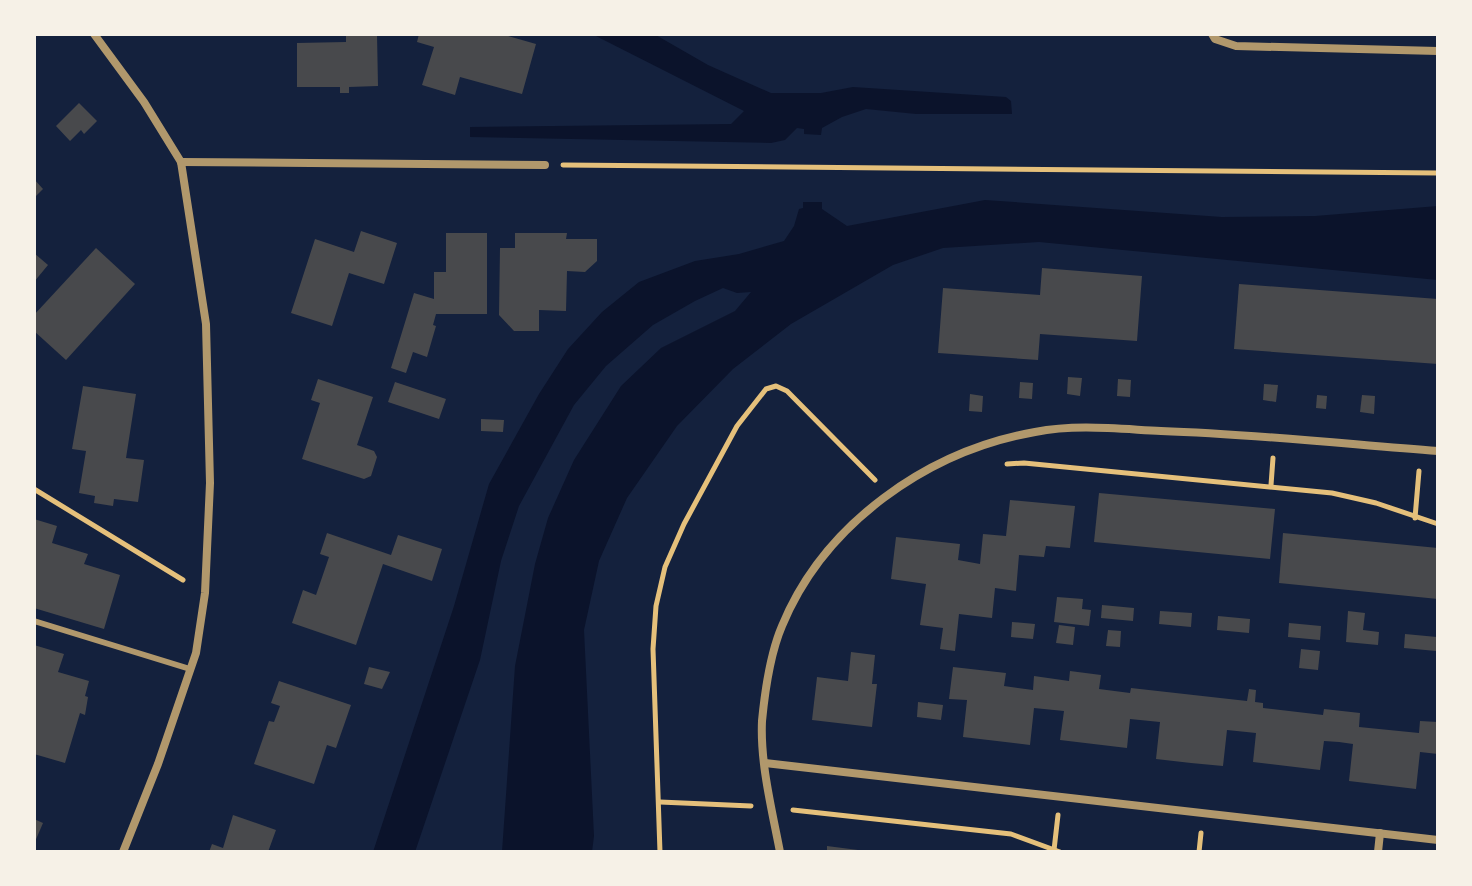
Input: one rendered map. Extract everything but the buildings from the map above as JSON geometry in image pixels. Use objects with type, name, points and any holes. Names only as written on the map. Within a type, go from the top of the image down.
[{"type":"street","points":[[94,34],[144,102],[181,162],[206,324],[210,483],[205,593],[196,653],[158,764],[123,852]]},
{"type":"street","points":[[1214,37],[1236,46],[1438,51]]},
{"type":"street","points":[[181,162],[545,165]]},
{"type":"street","points":[[780,852],[771,807],[762,722],[769,675],[781,628],[802,586],[827,551],[889,494],[924,471],[959,453],[996,440],[1035,431],[1075,427],[1274,437],[1438,451]]},
{"type":"street","points":[[765,763],[1438,840]]},
{"type":"street","points":[[1378,852],[1380,833]]},
{"type":"lane","points":[[34,621],[190,669]]},
{"type":"path","points":[[545,165],[1438,173]]},
{"type":"path","points":[[660,852],[653,649],[656,606],[665,567],[684,524],[737,426],[766,389],[776,386],[787,391],[889,494]]},
{"type":"path","points":[[1415,518],[1421,449]]},
{"type":"path","points":[[959,453],[978,467],[1024,463],[1332,493],[1376,503],[1438,524]]},
{"type":"path","points":[[34,489],[205,593]]},
{"type":"path","points":[[660,802],[771,807],[1011,834],[1057,851],[1060,797]]},
{"type":"water","points":[[592,34],[654,34],[708,65],[771,93],[821,93],[853,87],[1006,97],[1011,101],[1012,114],[916,114],[866,109],[822,128],[821,135],[804,134],[804,129],[797,128],[785,140],[771,143],[470,137],[470,127],[731,124],[744,111]]},
{"type":"water","points":[[985,200],[1222,217],[1315,216],[1438,206],[1438,280],[1039,242],[943,248],[893,265],[791,324],[733,369],[677,426],[627,498],[599,561],[584,630],[594,836],[592,852],[502,852],[515,666],[535,564],[548,518],[574,460],[621,386],[661,348],[735,311],[751,292],[737,293],[723,288],[695,301],[653,325],[606,366],[574,405],[519,506],[501,561],[480,660],[415,852],[373,852],[454,606],[489,484],[568,349],[602,312],[639,282],[695,261],[739,254],[784,241],[794,226],[799,209],[803,208],[803,202],[822,202],[822,209],[847,226]]}]
